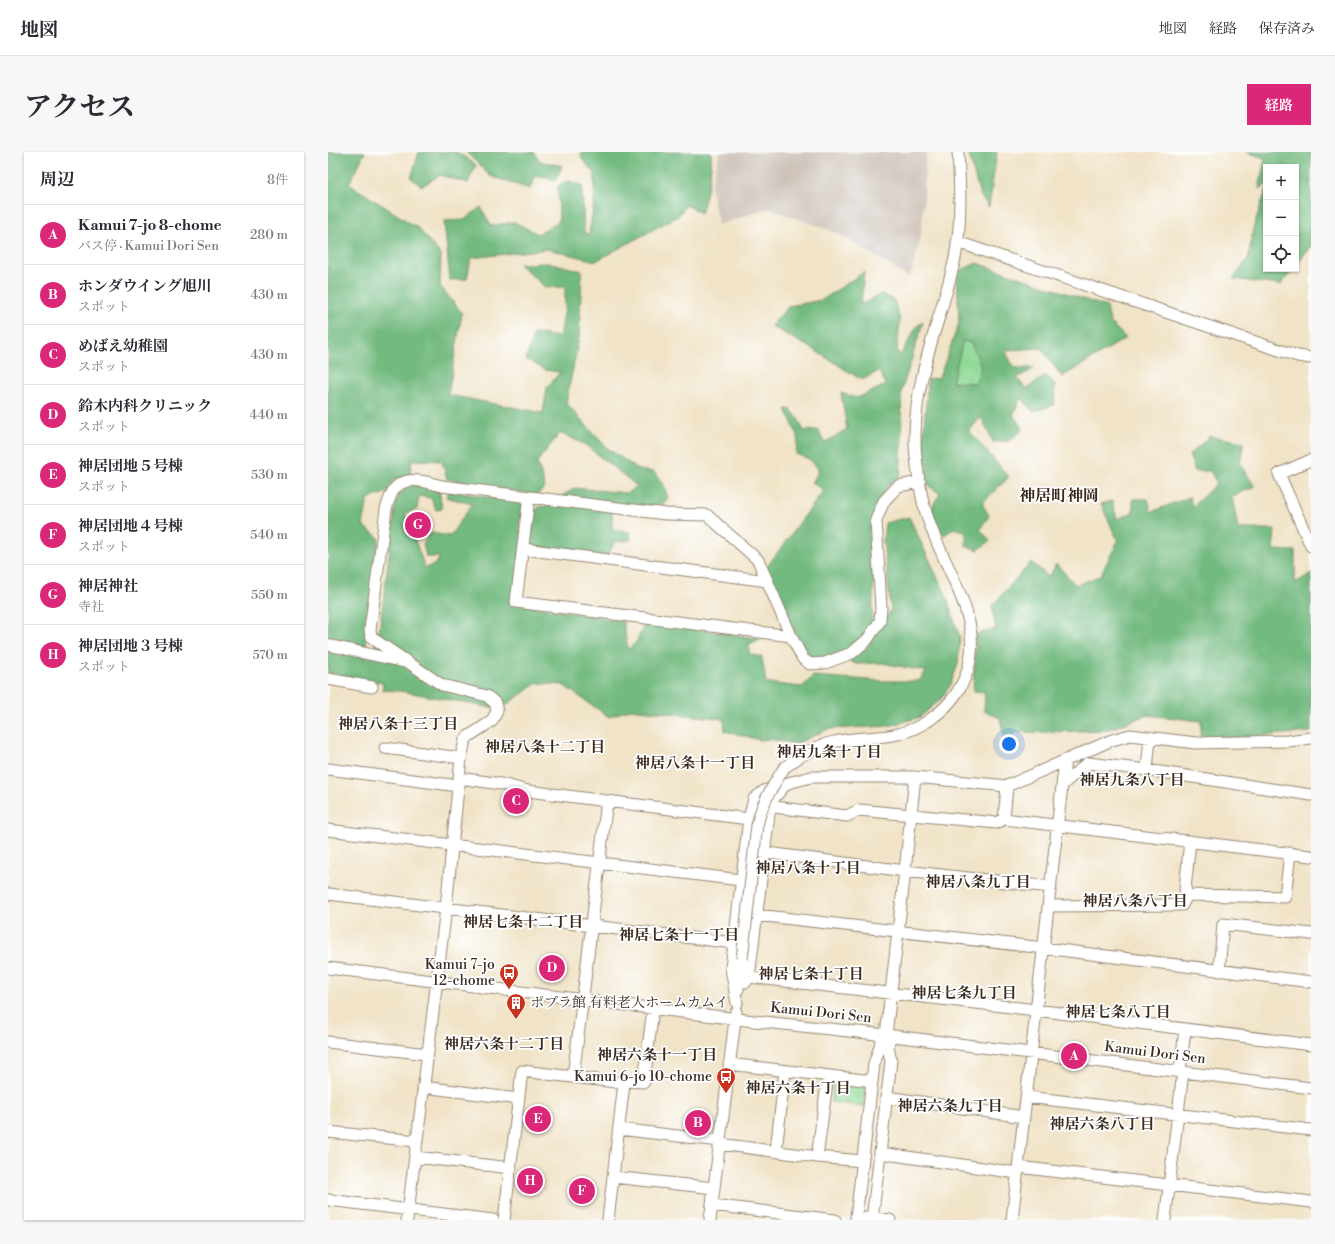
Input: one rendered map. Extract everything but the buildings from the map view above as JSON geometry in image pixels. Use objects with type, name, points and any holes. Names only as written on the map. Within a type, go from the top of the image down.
[{"type":"street","points":[[710,1220],[757,825],[761,808],[784,768],[803,754],[834,742],[898,734],[918,727],[947,706],[956,694],[968,672],[972,646],[971,632],[960,594],[936,541],[924,509],[916,455],[918,393],[924,364],[945,296],[958,242],[960,208],[958,152]]},
{"type":"street","points":[[958,242],[1272,348],[1298,356],[1311,358]]},
{"type":"street","points":[[1309,538],[1279,474],[1311,460]]},
{"type":"street","points":[[408,1215],[446,908],[461,758],[465,740],[492,721],[497,711],[495,704],[487,696],[442,685],[371,636],[370,630],[386,509],[393,492],[400,484],[413,480],[442,486],[666,514],[706,515],[758,560],[791,636],[803,659],[810,664],[825,663],[852,653],[867,640],[880,621],[881,608],[876,520],[884,500],[898,486],[920,482]]},
{"type":"street","points":[[529,497],[524,549],[516,602],[791,636]]},
{"type":"street","points":[[524,549],[768,581]]},
{"type":"street","points":[[328,645],[410,664]]},
{"type":"street","points":[[328,679],[372,687]]},
{"type":"street","points":[[737,1002],[731,968],[741,880],[751,805],[754,798],[764,791],[811,777],[915,777],[1007,786],[1112,740],[1130,735],[1196,743],[1288,741],[1311,738]]},
{"type":"street","points":[[1147,770],[1150,737]]},
{"type":"street","points":[[385,748],[461,758]]},
{"type":"street","points":[[1012,1220],[1048,906],[1059,825],[1065,760]]},
{"type":"street","points":[[1063,784],[1088,763],[1147,770],[1311,795]]},
{"type":"street","points":[[328,769],[459,782],[501,784],[528,791],[749,819]]},
{"type":"street","points":[[872,1219],[891,1061],[886,1035],[915,777]]},
{"type":"street","points":[[737,1002],[749,977],[770,806],[778,792],[788,783]]},
{"type":"street","points":[[1004,819],[1007,786]]},
{"type":"street","points":[[573,1076],[607,801]]},
{"type":"street","points":[[751,805],[847,816],[859,810],[997,823],[1004,819],[1311,856]]},
{"type":"street","points":[[328,830],[741,880]]},
{"type":"street","points":[[1048,906],[1182,905],[1187,895],[1185,889],[1190,841]]},
{"type":"street","points":[[745,850],[905,871],[1051,887]]},
{"type":"street","points":[[1187,895],[1285,897],[1290,854]]},
{"type":"street","points":[[328,894],[734,943]]},
{"type":"street","points":[[757,915],[1044,948],[1311,982]]},
{"type":"street","points":[[1219,971],[1223,924],[1311,934]]},
{"type":"street","name":"Kamui Dori Sen","points":[[328,968],[735,1019],[886,1035],[1311,1088]]},
{"type":"street","points":[[749,977],[1036,1010],[1311,1045]]},
{"type":"street","points":[[504,1220],[522,1071],[624,1083],[628,1080],[644,1082],[653,1008]]},
{"type":"street","points":[[1165,1220],[1178,1114],[1185,1030]]},
{"type":"street","points":[[886,1035],[880,1046],[874,1064],[856,1219],[890,1220]]},
{"type":"street","points":[[328,1042],[427,1054]]},
{"type":"street","points":[[729,1064],[872,1081]]},
{"type":"street","points":[[776,1151],[785,1071]]},
{"type":"street","points":[[817,1157],[828,1076]]},
{"type":"street","points":[[608,1220],[624,1083]]},
{"type":"street","points":[[423,1087],[519,1099]]},
{"type":"street","points":[[1027,1097],[1311,1130]]},
{"type":"street","points":[[886,1098],[1024,1117]]},
{"type":"street","points":[[619,1129],[720,1142],[817,1157],[862,1161]]},
{"type":"street","points":[[328,1132],[417,1141]]},
{"type":"street","points":[[880,1153],[1018,1170],[1169,1185],[1311,1202]]},
{"type":"street","points":[[415,1157],[511,1168]]},
{"type":"street","points":[[613,1177],[714,1188]]},
{"type":"street","points":[[328,1200],[408,1215],[493,1220]]},
{"type":"street","points":[[712,1205],[835,1220]]},
{"type":"shaded area","points":[[718,152],[926,152],[921,235],[910,278],[837,233],[768,208],[718,225],[711,187],[719,155]]},
{"type":"green space","points":[[328,152],[365,152],[349,184],[418,228],[441,255],[440,286],[462,313],[448,395],[543,413],[547,388],[560,372],[545,370],[526,359],[534,333],[560,337],[565,308],[565,287],[545,287],[519,264],[551,263],[582,271],[579,338],[566,403],[607,448],[639,470],[654,472],[664,485],[668,498],[660,507],[600,502],[612,512],[612,529],[630,532],[631,540],[615,542],[607,556],[530,546],[523,573],[512,603],[623,621],[628,650],[637,641],[645,622],[762,639],[749,644],[749,654],[762,657],[766,683],[802,687],[813,676],[883,681],[919,681],[926,671],[882,663],[856,664],[849,661],[868,646],[891,610],[883,540],[885,523],[909,517],[946,595],[960,638],[958,664],[950,686],[940,700],[920,717],[889,726],[828,729],[796,744],[769,739],[760,740],[725,731],[724,719],[630,709],[609,717],[563,685],[537,683],[505,706],[488,707],[401,691],[382,690],[383,683],[328,673],[328,649],[371,658],[379,633],[396,501],[405,489],[410,486],[420,485],[439,489],[442,509],[436,510],[431,498],[419,496],[417,509],[405,513],[425,568],[436,564],[440,557],[426,557],[423,543],[431,533],[450,536],[472,504],[446,497],[449,491],[523,503],[522,525],[539,507],[546,506],[575,488],[627,493],[637,486],[584,444],[560,433],[537,462],[545,487],[537,495],[447,479],[442,461],[412,460],[410,474],[392,481],[388,492],[368,499],[363,526],[379,538],[366,646],[328,637]]},
{"type":"green space","points":[[419,152],[457,152],[476,165],[468,183],[440,175],[422,186],[411,178]]},
{"type":"green space","points":[[466,152],[534,152],[540,161],[562,166],[556,180],[535,176],[530,189],[490,176]]},
{"type":"green space","points":[[581,152],[711,152],[710,174],[701,213],[686,205],[678,216],[596,261],[547,249],[471,258],[467,279],[450,280],[444,221],[464,220],[481,207],[491,226],[514,222],[538,234],[559,221],[558,186],[568,181],[582,185],[584,233],[589,234],[594,203],[595,174],[582,159]]},
{"type":"green space","points":[[968,152],[997,152],[989,207],[980,195]]},
{"type":"green space","points":[[1246,152],[1311,152],[1311,246],[1299,261],[1299,164],[1264,164],[1265,158]]},
{"type":"green space","points":[[1263,168],[1263,187],[1259,189]]},
{"type":"green space","points":[[1263,199],[1263,272],[1291,272],[1281,285],[1233,279],[1248,259],[1253,229]]},
{"type":"green space","points":[[977,263],[1107,307],[1110,322],[1126,338],[1062,377],[1041,348],[1005,350],[1014,368],[1035,368],[1017,378],[1026,389],[1046,375],[1055,384],[1054,405],[1033,412],[1021,397],[1013,415],[1023,429],[1009,441],[993,442],[981,417],[969,431],[1009,477],[982,503],[989,516],[980,529],[990,541],[978,550],[966,546],[966,533],[955,528],[944,535],[936,530],[931,508],[940,494],[925,483],[928,463],[921,466],[928,379],[939,378],[959,323],[957,272]],"holes":[[[963,341],[971,343],[981,366],[976,383],[952,382]]]},
{"type":"green space","points":[[864,272],[861,305],[881,294],[894,300],[900,320],[897,350],[900,356],[917,326],[923,322],[901,393],[902,443],[900,476],[888,485],[877,503],[869,531],[874,574],[872,621],[864,636],[849,649],[824,658],[809,657],[794,631],[777,586],[766,568],[824,490],[812,483],[819,470],[811,460],[796,454],[798,437],[786,409],[790,409],[797,417],[804,431],[819,430],[824,443],[847,429],[841,393],[857,398],[886,385],[879,371],[862,380],[811,348],[771,326],[789,306],[822,300]]},
{"type":"green space","points":[[963,341],[971,343],[982,366],[976,383],[952,382]]},
{"type":"green space","points":[[1210,436],[1244,442],[1240,464],[1255,487],[1232,496],[1238,529],[1275,529],[1273,550],[1295,551],[1295,583],[1311,574],[1311,732],[1201,740],[1201,721],[1147,715],[1107,730],[1013,733],[1014,753],[1008,755],[1000,718],[984,711],[985,692],[973,691],[976,634],[996,629],[992,606],[1031,562],[1049,577],[1056,564],[1076,585],[1100,576],[1118,541],[1101,504],[1112,501],[1117,519],[1133,512],[1133,499],[1148,499],[1151,512],[1190,497],[1192,507],[1217,483],[1210,471],[1195,471],[1189,455]]},
{"type":"green space","points":[[834,1081],[866,1085],[863,1106],[831,1102]]},
{"type":"place","name":"神居神社","points":[[418,525]]},
{"type":"place","name":"めばえ幼稚園","points":[[516,801]]},
{"type":"place","name":"鈴木内科クリニック","points":[[552,968]]},
{"type":"place","name":"Kamui 7-jo 12-chome","points":[[509,990]]},
{"type":"place","name":"ポプラ館 有料老人ホームカムイ","points":[[516,1020]]},
{"type":"place","name":"Kamui 7-jo 8-chome","points":[[1074,1056]]},
{"type":"place","name":"Kamui 6-jo 10-chome","points":[[726,1094]]},
{"type":"place","name":"神居団地５号棟","points":[[538,1119]]},
{"type":"place","name":"ホンダウイング旭川","points":[[698,1123]]},
{"type":"place","name":"神居団地３号棟","points":[[530,1181]]},
{"type":"place","name":"神居団地４号棟","points":[[582,1191]]},
{"type":"district","name":"神居町神岡","points":[[1059,496]]},
{"type":"district","name":"神居八条十三丁目","points":[[398,724]]},
{"type":"district","name":"神居八条十二丁目","points":[[545,747]]},
{"type":"district","name":"神居九条十丁目","points":[[829,752]]},
{"type":"district","name":"神居八条十一丁目","points":[[695,763]]},
{"type":"district","name":"神居九条八丁目","points":[[1132,780]]},
{"type":"district","name":"神居八条十丁目","points":[[808,868]]},
{"type":"district","name":"神居八条九丁目","points":[[978,882]]},
{"type":"district","name":"神居八条八丁目","points":[[1135,901]]},
{"type":"district","name":"神居七条十二丁目","points":[[523,922]]},
{"type":"district","name":"神居七条十一丁目","points":[[679,935]]},
{"type":"district","name":"神居七条十丁目","points":[[811,974]]},
{"type":"district","name":"神居七条九丁目","points":[[964,993]]},
{"type":"district","name":"神居七条八丁目","points":[[1118,1012]]},
{"type":"district","name":"神居六条十二丁目","points":[[504,1044]]},
{"type":"district","name":"神居六条十一丁目","points":[[657,1055]]},
{"type":"district","name":"神居六条十丁目","points":[[798,1088]]},
{"type":"district","name":"神居六条九丁目","points":[[950,1106]]},
{"type":"district","name":"神居六条八丁目","points":[[1102,1124]]}]
